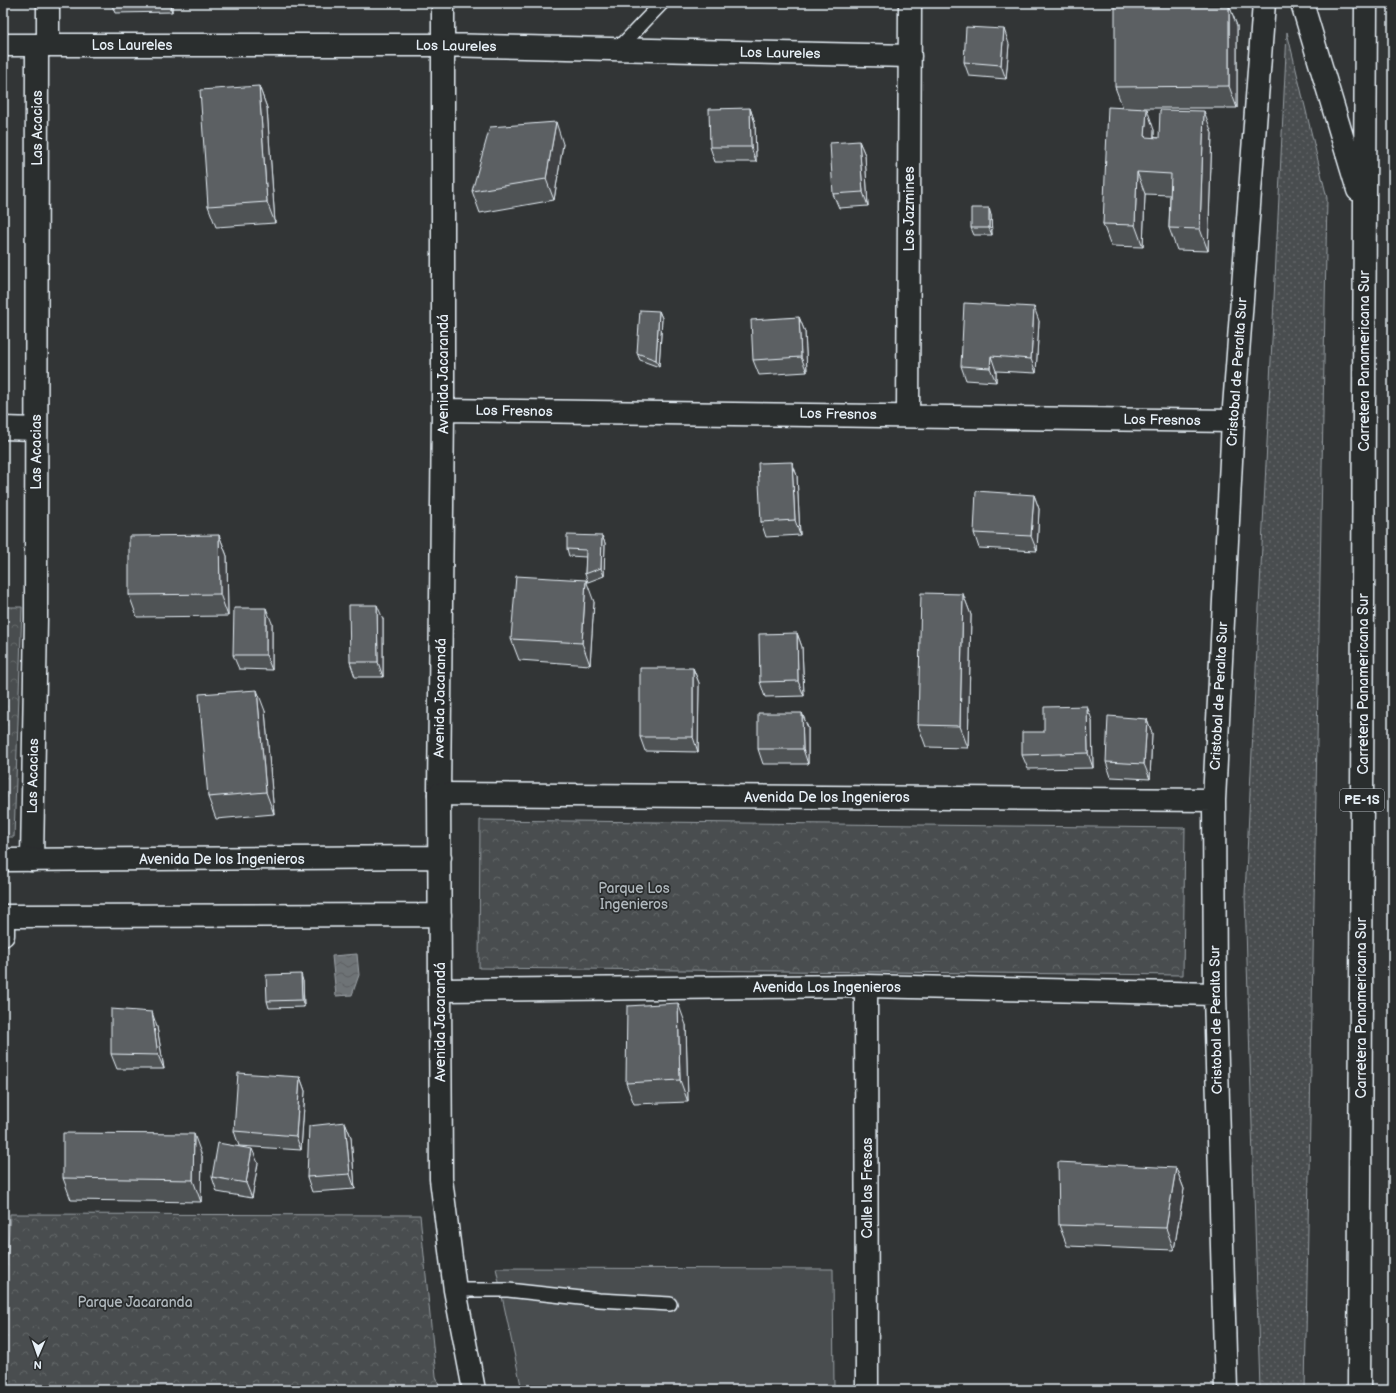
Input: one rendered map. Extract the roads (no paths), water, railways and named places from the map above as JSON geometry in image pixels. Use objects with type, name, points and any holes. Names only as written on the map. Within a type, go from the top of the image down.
[{"type":"main road","name":"Las Acacias","points":[[32,860],[36,616],[36,429],[42,45],[48,3]]},
{"type":"main road","name":"Avenida Jacarandá","points":[[443,3],[443,410],[439,794],[441,1179],[455,1290],[474,1390]]},
{"type":"main road","name":"Los Jazmines","points":[[908,415],[910,3]]},
{"type":"main road","name":"Cristobal de Peralta Sur","points":[[1226,1390],[1215,994],[1214,800],[1233,421],[1264,3]]},
{"type":"main road","points":[[1302,3],[1365,210]]},
{"type":"main road","name":"Carretera Panamericana Sur","points":[[1359,1390],[1366,3]]},
{"type":"main road","name":"Los Laureles","points":[[3,45],[443,45],[910,56]]},
{"type":"main road","name":"Los Fresnos","points":[[443,410],[908,415],[1233,421]]},
{"type":"main road","points":[[3,428],[36,429]]},
{"type":"main road","name":"Avenida De los Ingenieros","points":[[439,794],[1214,800]]},
{"type":"main road","name":"Avenida De los Ingenieros","points":[[3,860],[440,857]]},
{"type":"main road","points":[[3,935],[3,916],[440,916]]},
{"type":"main road","name":"Avenida Los Ingenieros","points":[[440,990],[866,986],[1215,994]]},
{"type":"main road","name":"Calle las Fresas","points":[[866,986],[867,1390]]},
{"type":"lane","points":[[618,49],[662,3]]},
{"type":"lane","points":[[455,1290],[508,1290],[599,1300],[670,1304]]},
{"type":"water","points":[[357,954],[359,975],[352,995],[336,996],[332,956]]},
{"type":"park label","name":"Parque Los Ingenieros","points":[[634,896]]},
{"type":"park label","name":"Parque Jacaranda","points":[[135,1302]]}]
